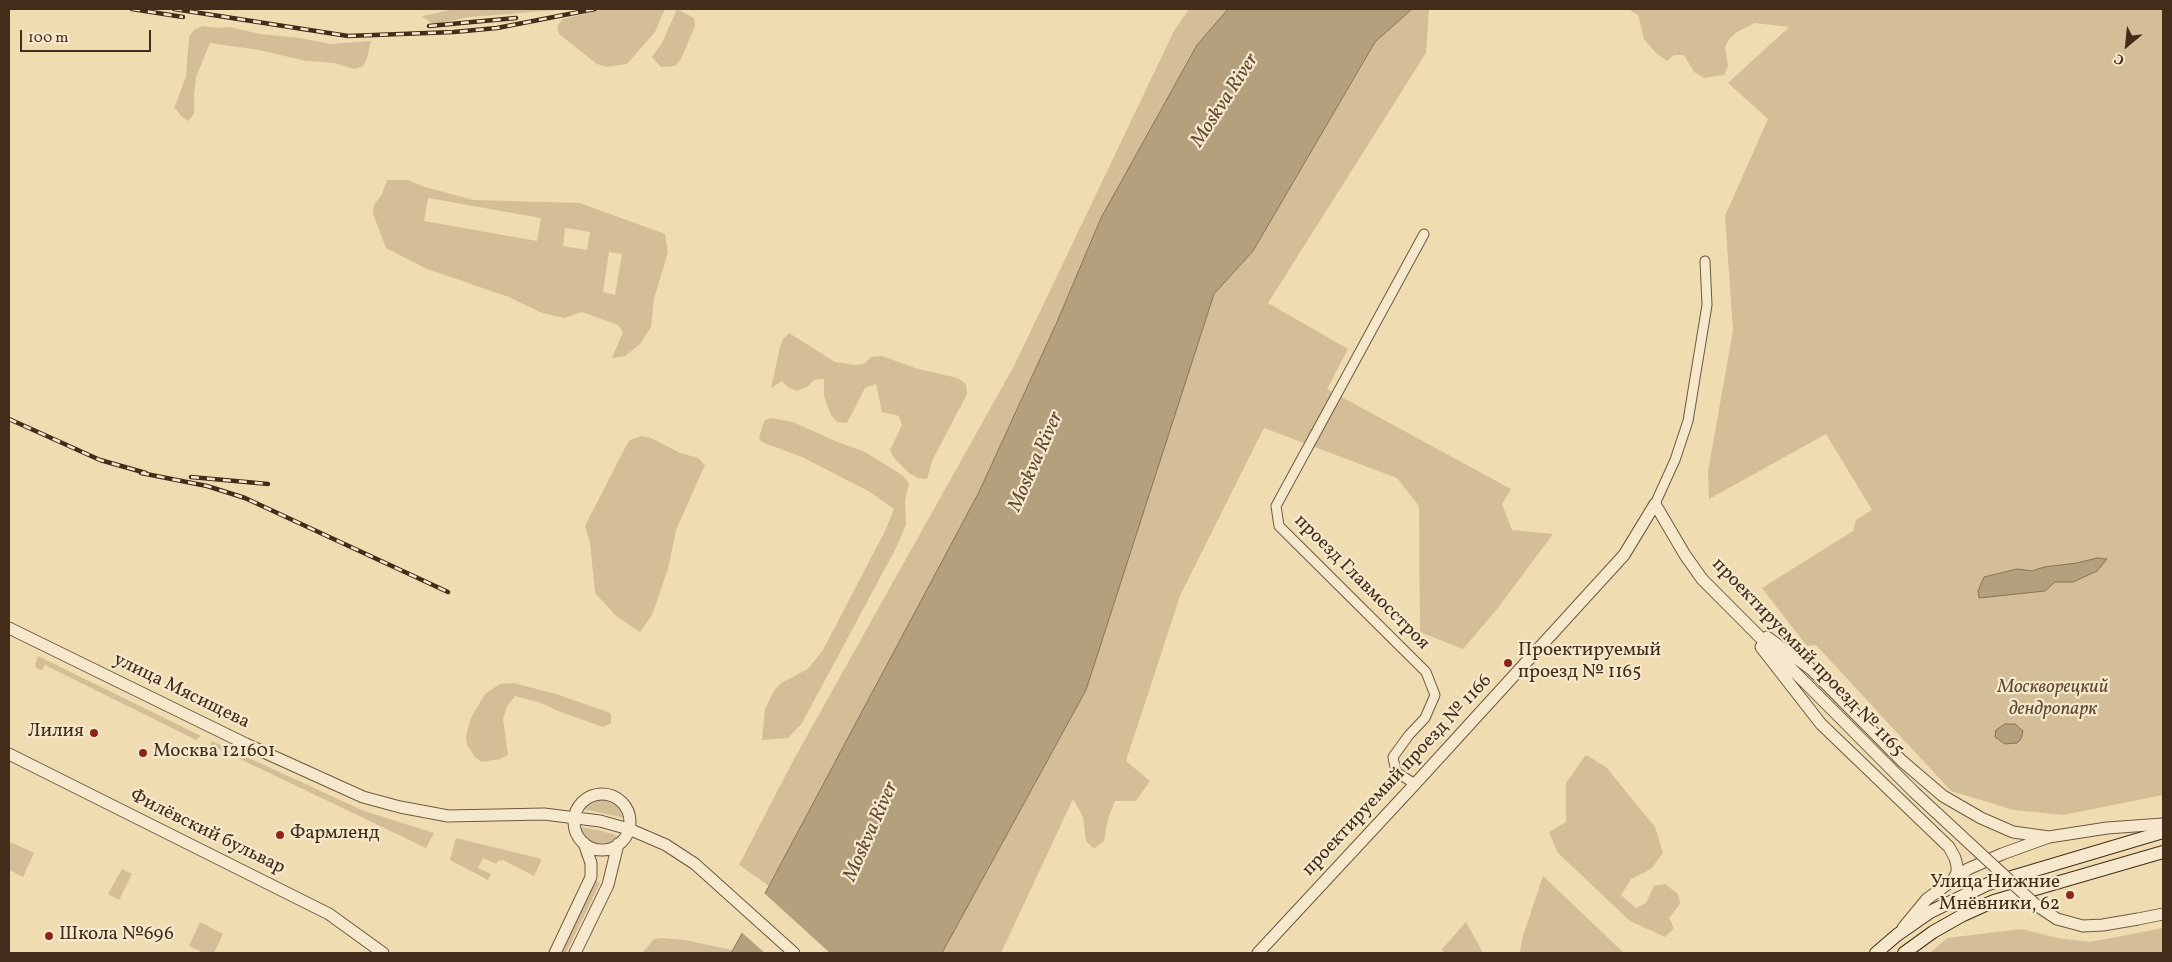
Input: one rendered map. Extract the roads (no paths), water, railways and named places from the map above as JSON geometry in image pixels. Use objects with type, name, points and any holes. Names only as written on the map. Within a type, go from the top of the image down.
[{"type":"main road","points":[[1876,953],[1897,935],[1930,912],[1988,884],[2163,832]]},
{"type":"main road","points":[[1904,953],[1932,932],[1994,901],[2163,852]]},
{"type":"street","name":"проезд Главмосстроя","points":[[1415,784],[1396,772],[1393,757],[1409,735],[1425,718],[1435,695],[1426,672],[1279,526],[1276,506],[1424,234]]},
{"type":"street","points":[[1655,504],[1675,460],[1688,421],[1707,305],[1704,261]]},
{"type":"street","name":"проектируемый проезд № 1166","points":[[1258,953],[1624,555],[1655,504]]},
{"type":"street","name":"проектируемый проезд № 1165","points":[[1655,504],[1684,555],[1702,579],[1914,792],[2036,906],[2057,919],[2083,926],[2103,925],[2163,914]]},
{"type":"street","points":[[1736,613],[1811,669],[1902,761],[1943,796],[1981,818],[2013,832],[2049,837]]},
{"type":"street","points":[[1736,613],[1821,724],[1949,847],[1956,858],[1957,866],[1957,873],[1953,880]]},
{"type":"street","name":"улица Мясищева","points":[[9,628],[246,744],[363,797],[400,807],[448,816],[536,814],[574,817],[629,829],[681,854],[718,884],[794,953]]},
{"type":"street","name":"Филёвский бульвар","points":[[9,754],[329,914],[383,953]]},
{"type":"street","points":[[555,953],[591,877],[591,863],[584,843],[576,834],[574,817],[578,806],[590,796],[607,794],[615,797],[627,810],[630,822],[629,829],[618,844],[608,885],[575,953]]},
{"type":"street","points":[[1897,935],[1927,899],[1968,869],[2002,854],[2049,837],[2107,828],[2163,824]]},
{"type":"street","points":[[584,843],[600,850],[618,844]]},
{"type":"water","name":"Moskva River","points":[[1228,9],[1412,9],[1375,42],[1253,251],[1214,294],[1086,690],[942,953],[731,953],[769,886],[979,492],[1057,322],[1101,218],[1197,45]]},
{"type":"water","points":[[2097,558],[2107,559],[2097,571],[2073,582],[2055,582],[2045,591],[1979,598],[1978,591],[1984,577],[2017,569],[2032,571],[2044,567],[2077,563]]},
{"type":"water","points":[[2005,724],[2015,724],[2023,731],[2021,739],[2017,743],[2005,744],[1995,737],[1996,730]]},
{"type":"railway","points":[[132,9],[183,17]]},
{"type":"railway","points":[[174,9],[348,36],[454,32],[497,28],[595,9]]},
{"type":"railway","points":[[429,26],[516,18]]},
{"type":"railway","points":[[9,419],[100,460],[146,473]]},
{"type":"railway","points":[[141,473],[207,486],[245,498],[448,592]]},
{"type":"railway","points":[[191,477],[268,484]]},
{"type":"place","name":"Проектируемый проезд № 1165","points":[[1508,663]]},
{"type":"place","name":"Лилия","points":[[94,733]]},
{"type":"place","name":"Москва 121601","points":[[143,753]]},
{"type":"place","name":"Фармленд","points":[[280,835]]},
{"type":"place","name":"Улица Нижние Мнёвники, 62","points":[[2070,895]]},
{"type":"place","name":"Школа №696","points":[[49,936]]},
{"type":"park label","name":"Москворецкий дендропарк","points":[[2053,700]]}]
